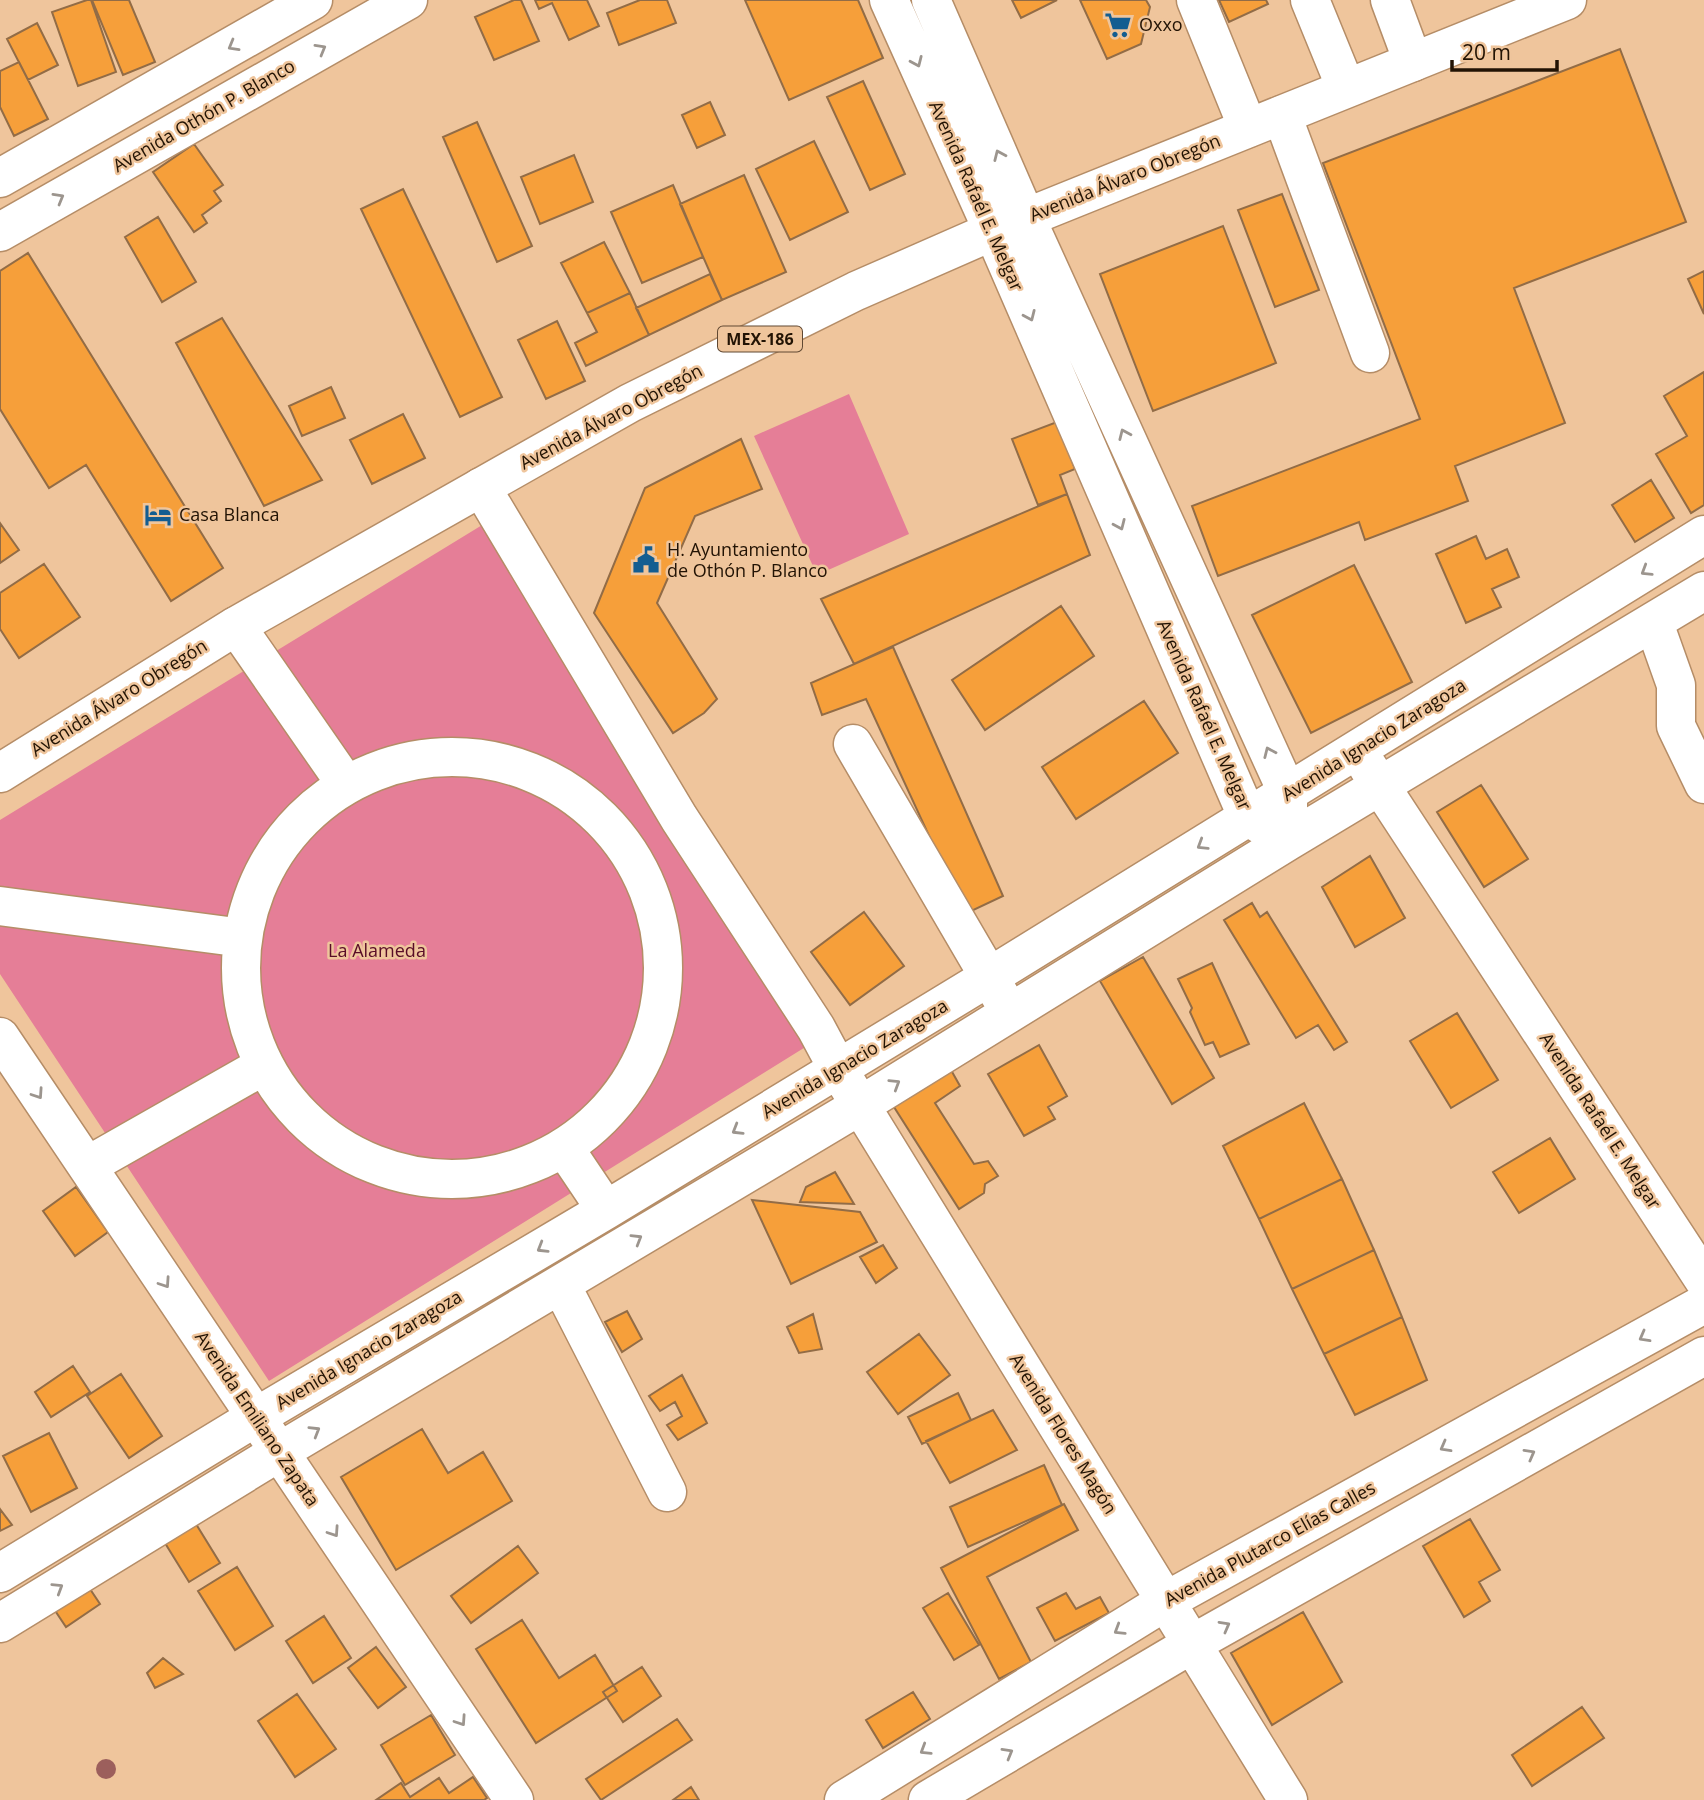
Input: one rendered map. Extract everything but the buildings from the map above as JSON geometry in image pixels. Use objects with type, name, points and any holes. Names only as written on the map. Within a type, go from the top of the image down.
[{"type":"street","points":[[0,178],[313,0]]},
{"type":"street","name":"Avenida Othón P. Blanco","points":[[0,232],[408,0]]},
{"type":"street","name":"Avenida Rafaél E. Melgar","points":[[890,0],[1009,224],[1288,794],[1288,841]]},
{"type":"street","name":"Avenida Rafaél E. Melgar","points":[[931,0],[1009,224],[1247,816],[1288,841]]},
{"type":"street","points":[[1196,0],[1265,121],[1370,353]]},
{"type":"street","points":[[1310,0],[1346,88]]},
{"type":"street","points":[[1390,0],[1413,62]]},
{"type":"street","name":"Avenida Álvaro Obregón","points":[[0,773],[236,626],[630,403],[856,291],[1009,224],[1567,0]]},
{"type":"street","name":"Avenida Flores Magón","points":[[481,487],[679,818],[816,1028],[860,1105],[1288,1800]]},
{"type":"street","name":"Avenida Ignacio Zaragoza","points":[[0,1573],[838,1069],[1247,816],[1288,794],[1704,535]]},
{"type":"street","points":[[0,1623],[279,1452],[860,1105],[1288,841],[1704,591]]},
{"type":"street","points":[[1591,605],[1617,645]]},
{"type":"street","points":[[1654,622],[1676,685],[1676,726],[1704,784]]},
{"type":"street","points":[[236,626],[345,783]]},
{"type":"street","points":[[853,744],[1010,1014]]},
{"type":"street","name":"Avenida Rafaél E. Melgar","points":[[1357,750],[1704,1280]]},
{"type":"street","points":[[421,756],[502,760],[575,792],[631,849],[663,928],[661,1013],[627,1091],[565,1149],[485,1180],[400,1176],[323,1140],[267,1077],[239,998],[244,914],[282,839],[345,783],[421,756]]},
{"type":"street","points":[[631,849],[679,818]]},
{"type":"street","points":[[0,906],[243,938]]},
{"type":"street","name":"Avenida Emiliano Zapata","points":[[0,1037],[514,1800]]},
{"type":"street","points":[[87,1166],[263,1066]]},
{"type":"street","points":[[565,1149],[606,1210]]},
{"type":"street","points":[[561,1285],[667,1492]]},
{"type":"street","name":"Avenida Plutarco Elías Calles","points":[[844,1800],[1166,1601],[1704,1304]]},
{"type":"street","points":[[928,1800],[1192,1644],[1704,1356]]},
{"type":"green space","points":[[849,394],[909,534],[817,575],[754,436]]},
{"type":"green space","name":"La Alameda","points":[[492,519],[836,1028],[269,1381],[0,974],[0,820]]},
{"type":"place","name":"Oxxo","points":[[1118,25]]},
{"type":"place","name":"Casa Blanca","points":[[158,515]]},
{"type":"place","name":"H. Ayuntamiento de Othón P. Blanco","points":[[646,560]]}]
